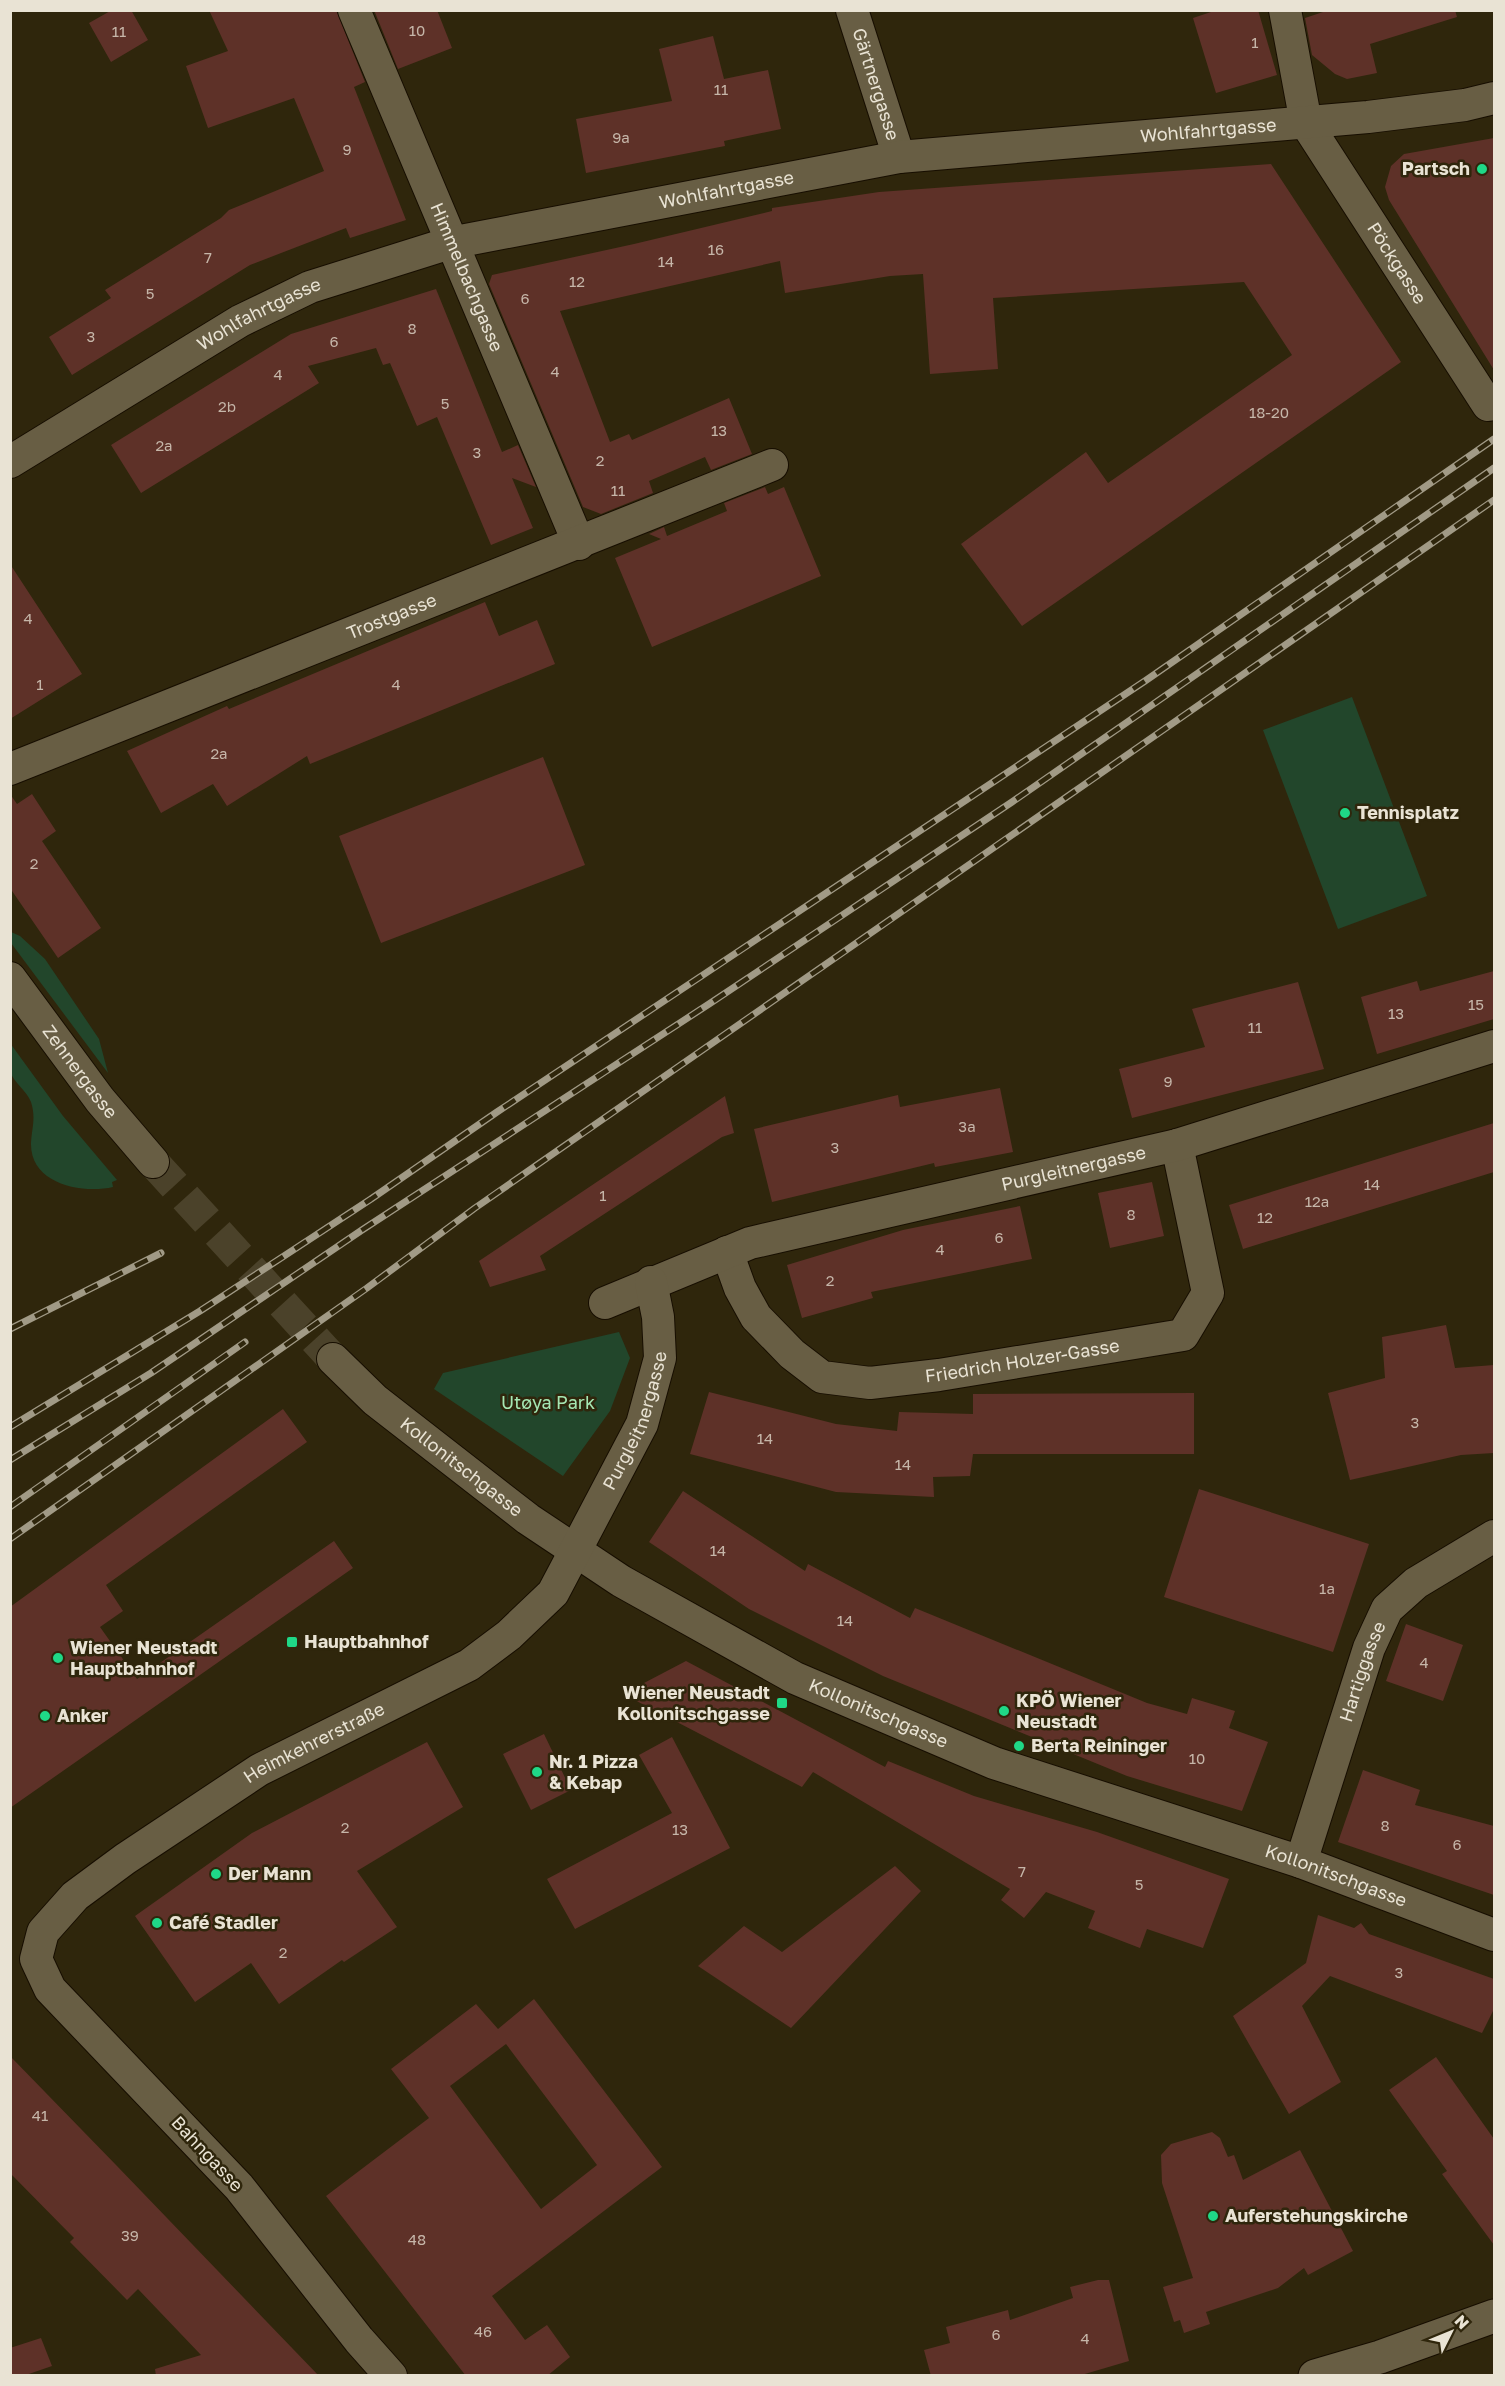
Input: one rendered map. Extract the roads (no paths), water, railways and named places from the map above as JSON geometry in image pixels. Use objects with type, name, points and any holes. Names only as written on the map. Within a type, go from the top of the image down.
[{"type":"street","name":"Himmelbachgasse","points":[[354,10],[450,243],[579,544]]},
{"type":"street","name":"Gärtnergasse","points":[[852,10],[899,157]]},
{"type":"street","points":[[1285,10],[1306,123]]},
{"type":"street","name":"Wohlfahrtgasse","points":[[10,462],[240,321],[310,287],[450,243],[899,157],[1306,123],[1466,105],[1494,98]]},
{"type":"street","name":"Pöckgasse","points":[[1306,123],[1488,405]]},
{"type":"street","name":"Trostgasse","points":[[10,769],[579,544],[772,465]]},
{"type":"street","name":"Zehnergasse","points":[[10,978],[100,1100],[153,1161]]},
{"type":"street","name":"Purgleitnergasse","points":[[605,1303],[651,1282],[750,1243],[1178,1145],[1494,1046]]},
{"type":"street","name":"Friedrich Holzer-Gasse","points":[[727,1252],[740,1288],[756,1317],[792,1354],[822,1377],[870,1383],[916,1378],[1183,1335],[1208,1293],[1178,1145]]},
{"type":"street","name":"Purgleitnergasse","points":[[576,1550],[642,1424],[660,1358],[658,1317],[651,1282]]},
{"type":"street","name":"Kollonitschgasse","points":[[333,1359],[384,1407],[528,1519],[621,1581],[795,1678],[994,1763],[1301,1862],[1494,1935]]},
{"type":"street","name":"Hartiggasse","points":[[1301,1862],[1369,1648],[1387,1609],[1416,1582],[1494,1536]]},
{"type":"street","name":"Heimkehrerstraße","points":[[43,1932],[75,1896],[125,1859],[259,1770],[469,1665],[509,1635],[553,1593],[576,1550]]},
{"type":"street","name":"Bahngasse","points":[[43,1932],[36,1959],[50,1989],[239,2187],[359,2340],[391,2376]]},
{"type":"street","points":[[1315,2376],[1384,2367],[1494,2316]]},
{"type":"tunnel","points":[[153,1162],[333,1359]]},
{"type":"railway","points":[[10,1427],[200,1311],[371,1199],[497,1112],[1145,681],[1494,439]]},
{"type":"railway","points":[[10,1460],[151,1373],[362,1230],[709,1004],[1012,802],[1494,468]]},
{"type":"railway","points":[[10,1539],[367,1288],[475,1208],[1494,500]]},
{"type":"railway","points":[[10,1329],[161,1253]]},
{"type":"railway","points":[[10,1507],[245,1342]]},
{"type":"place","name":"Partsch","points":[[1482,169]]},
{"type":"place","name":"Tennisplatz","points":[[1345,813]]},
{"type":"place","name":"Hauptbahnhof","points":[[292,1642]]},
{"type":"place","name":"Wiener Neustadt Hauptbahnhof","points":[[58,1658]]},
{"type":"place","name":"Wiener Neustadt Kollonitschgasse","points":[[782,1703]]},
{"type":"place","name":"KPÖ Wiener Neustadt","points":[[1004,1711]]},
{"type":"place","name":"Anker","points":[[45,1716]]},
{"type":"place","name":"Berta Reininger","points":[[1019,1746]]},
{"type":"place","name":"Nr. 1 Pizza & Kebap","points":[[537,1772]]},
{"type":"place","name":"Der Mann","points":[[216,1874]]},
{"type":"place","name":"Café Stadler","points":[[157,1923]]},
{"type":"place","name":"Auferstehungskirche","points":[[1213,2216]]},
{"type":"park label","name":"Utøya Park","points":[[548,1403]]}]
